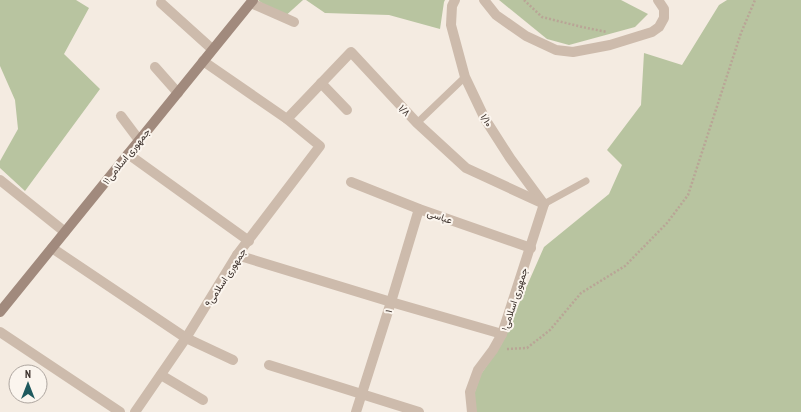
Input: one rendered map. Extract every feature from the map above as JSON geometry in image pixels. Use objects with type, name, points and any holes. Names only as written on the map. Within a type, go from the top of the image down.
[{"type":"street","name":"۱/۱۰","points":[[455,0],[452,6],[451,25],[465,77],[485,118],[510,158],[544,204]]},
{"type":"street","points":[[484,0],[496,15],[526,36],[556,50],[573,52],[610,45],[652,32],[659,26],[664,18],[664,9],[658,0]]},
{"type":"street","points":[[252,1],[294,22]]},
{"type":"street","name":"جمهوری اسلامی۱۱","points":[[0,312],[252,1]]},
{"type":"street","points":[[161,3],[212,50]]},
{"type":"street","name":"۱/۸","points":[[286,119],[351,52],[417,122],[466,168],[544,204]]},
{"type":"street","points":[[203,61],[286,119]]},
{"type":"street","points":[[155,67],[178,92]]},
{"type":"street","points":[[321,83],[347,110]]},
{"type":"street","points":[[121,116],[139,140]]},
{"type":"street","name":"جمهوری اسلامی۹","points":[[135,412],[186,338],[237,255],[320,146],[286,119]]},
{"type":"street","points":[[128,154],[248,240]]},
{"type":"street","points":[[0,180],[65,232]]},
{"type":"street","name":"عباسی","points":[[351,182],[419,209],[531,248]]},
{"type":"street","name":"جمهوری اسلامی۱","points":[[472,412],[470,392],[478,370],[493,350],[502,334],[544,204]]},
{"type":"street","name":"۱","points":[[356,412],[419,209]]},
{"type":"street","points":[[52,248],[186,338],[233,360]]},
{"type":"street","points":[[237,255],[502,334]]},
{"type":"street","points":[[0,332],[120,412]]},
{"type":"street","points":[[269,365],[419,412]]},
{"type":"street","points":[[160,375],[203,400]]},
{"type":"lane","points":[[417,122],[465,77]]},
{"type":"lane","points":[[544,204],[586,181]]},
{"type":"path","points":[[524,0],[542,17],[611,33]]},
{"type":"path","points":[[493,350],[527,348],[550,330],[581,293],[625,266],[667,223],[688,195],[741,33],[755,0]]},
{"type":"green space","points":[[0,0],[76,0],[89,8],[64,54],[100,89],[25,191],[0,168],[0,161],[18,129],[15,100],[0,66]]},
{"type":"green space","points":[[258,0],[303,0],[282,19]]},
{"type":"green space","points":[[306,0],[445,0],[440,29],[389,15],[325,13]]},
{"type":"green space","points":[[499,0],[621,0],[648,14],[635,27],[569,45],[547,39]]},
{"type":"green space","points":[[727,0],[801,0],[801,412],[468,412],[481,374],[501,345],[544,247],[609,194],[622,165],[607,150],[641,105],[644,53],[682,65],[719,5]]}]
